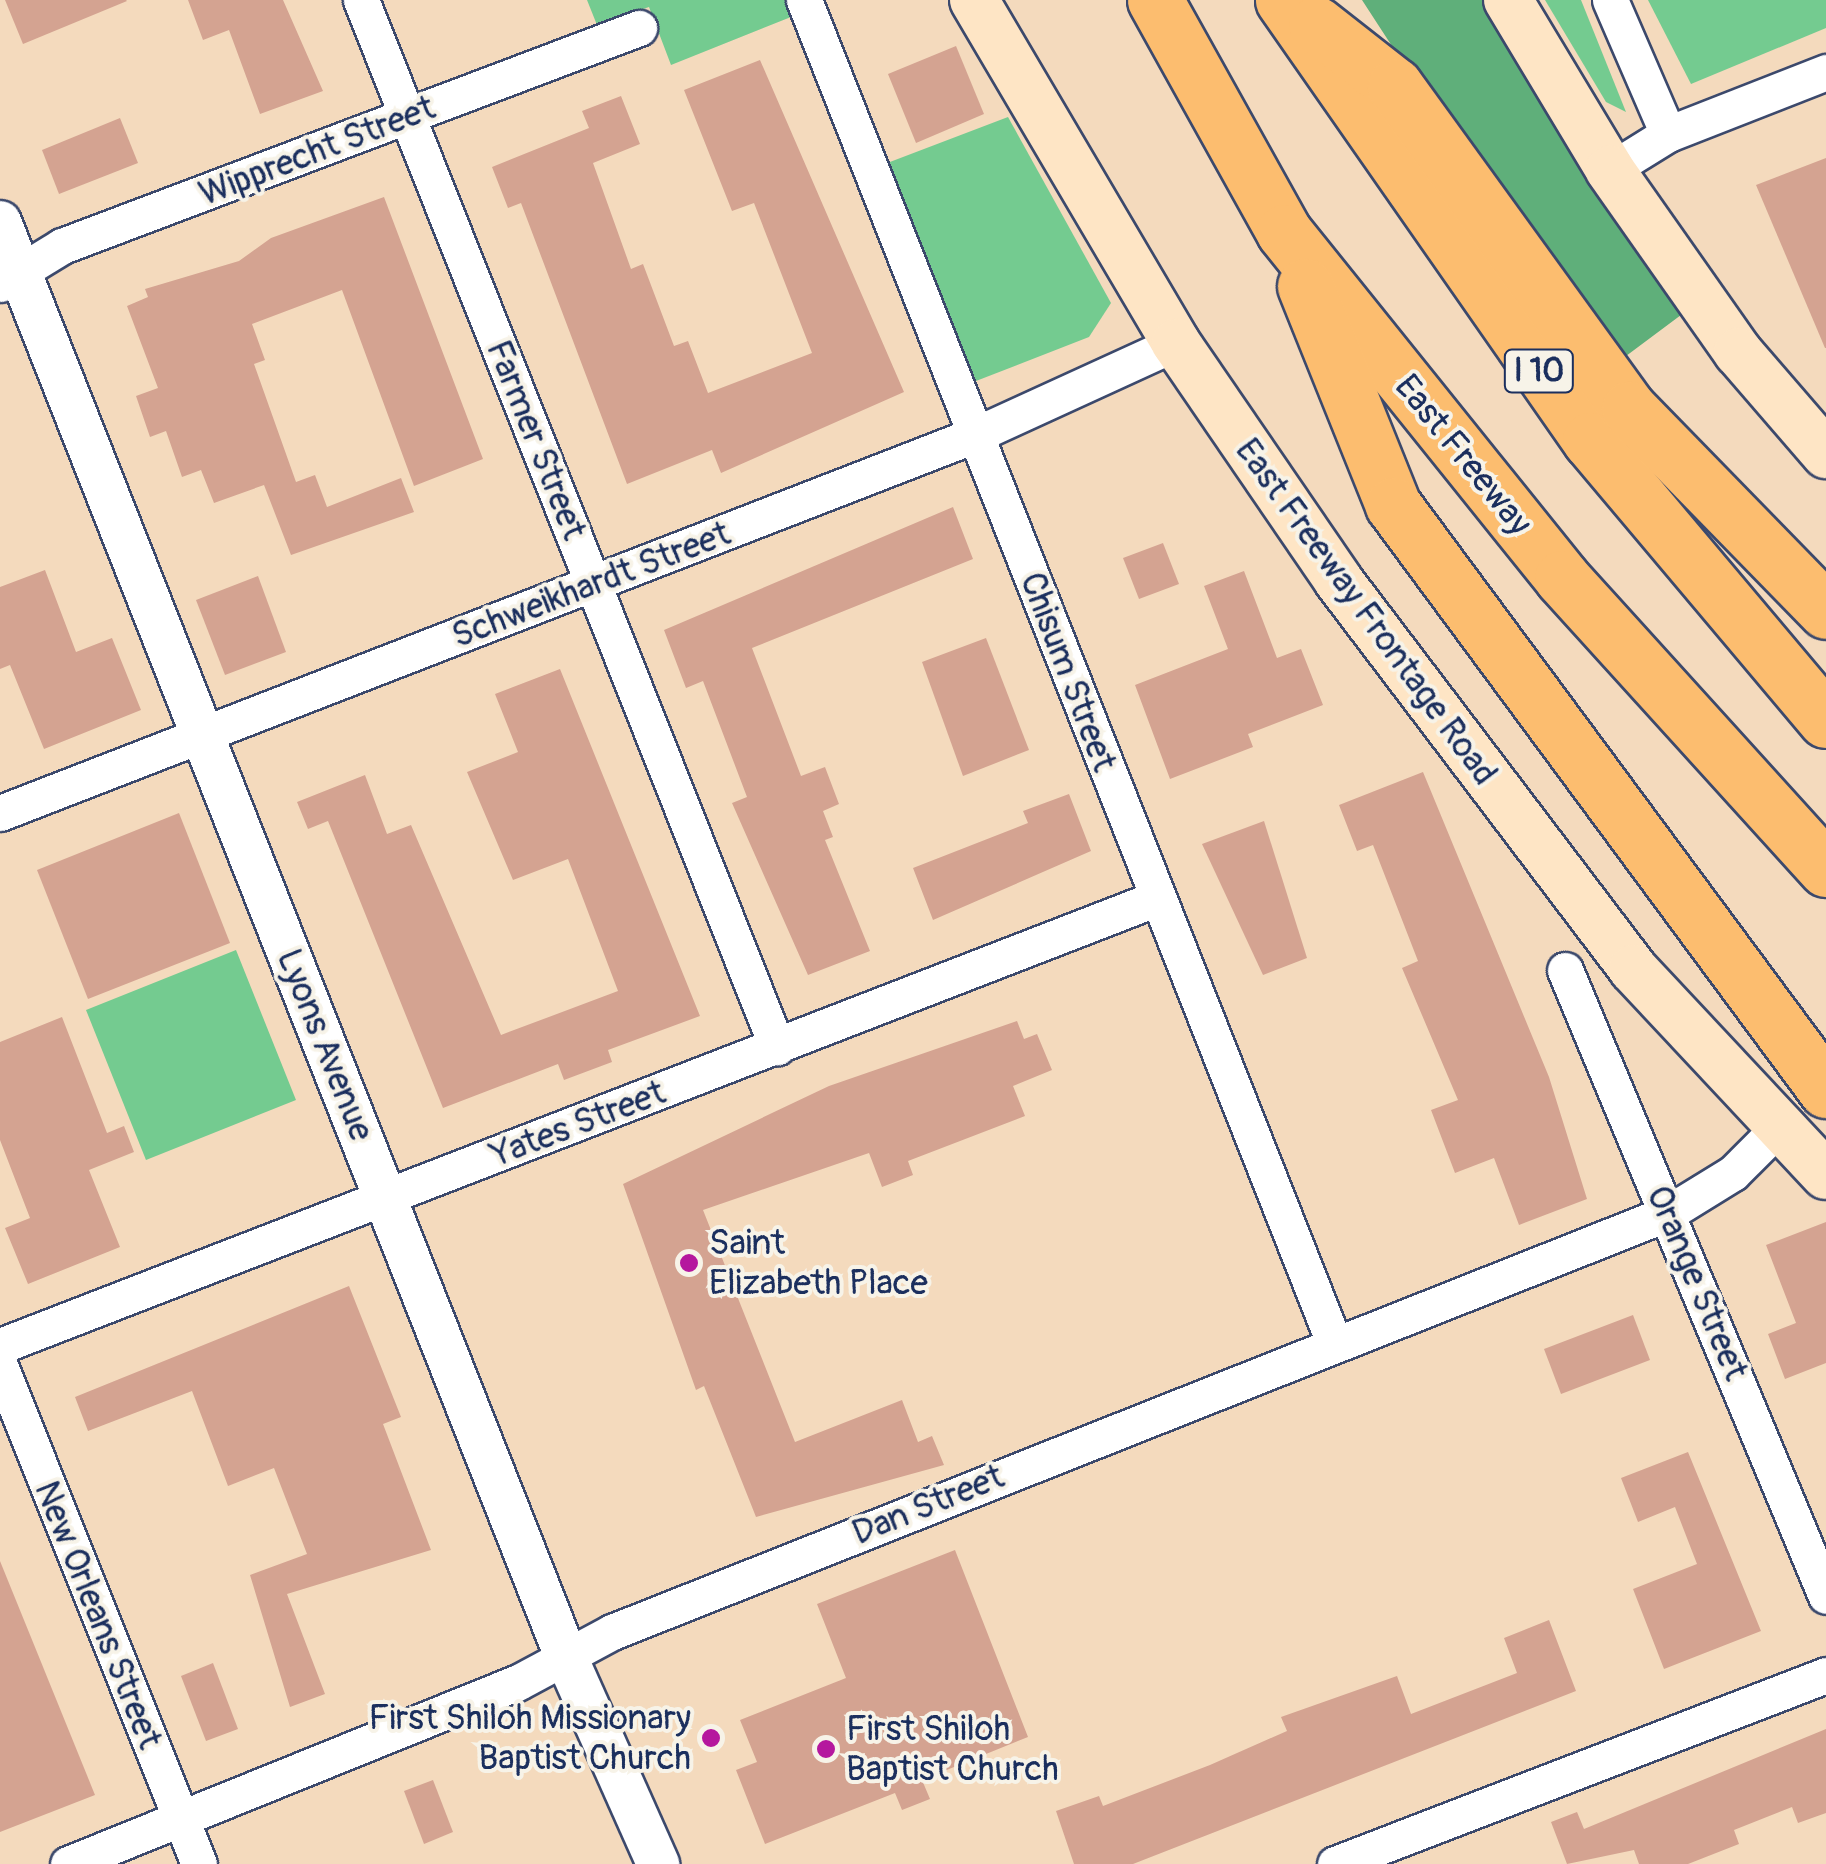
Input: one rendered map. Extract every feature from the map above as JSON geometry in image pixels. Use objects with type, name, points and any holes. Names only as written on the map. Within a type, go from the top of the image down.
[{"type":"highway","name":"East Freeway","points":[[1155,0],[1284,232],[1562,578],[1826,869]]},
{"type":"highway","points":[[1284,0],[1395,86],[1629,408],[1826,611]]},
{"type":"highway","name":"I 10","points":[[1284,0],[1590,440],[1826,720]]},
{"type":"highway","points":[[1284,232],[1394,504],[1826,1090]]},
{"type":"main road","name":"East Freeway Frontage Road","points":[[974,0],[1176,343],[1489,784],[1633,969],[1776,1130],[1826,1175]]},
{"type":"main road","points":[[1508,0],[1610,170],[1738,352],[1826,454]]},
{"type":"street","name":"Farmer Street","points":[[361,0],[777,1048]]},
{"type":"street","name":"Chisum Street","points":[[804,0],[1334,1344]]},
{"type":"street","points":[[1610,0],[1668,134]]},
{"type":"street","name":"Wipprecht Street","points":[[11,280],[62,246],[639,28]]},
{"type":"street","points":[[1610,170],[1668,134],[1826,72]]},
{"type":"street","name":"Lyons Avenue","points":[[0,222],[11,280],[202,735],[566,1658],[658,1864]]},
{"type":"street","name":"Schweikhardt Street","points":[[0,813],[977,434],[1176,343]]},
{"type":"street","name":"Yates Street","points":[[0,1346],[1156,899]]},
{"type":"street","name":"Orange Street","points":[[1566,970],[1826,1596]]},
{"type":"street","name":"Dan Street","points":[[68,1864],[1334,1344],[1668,1213],[1734,1173],[1776,1130]]},
{"type":"street","name":"New Orleans Street","points":[[0,1366],[199,1864]]},
{"type":"street","points":[[1334,1864],[1826,1674]]},
{"type":"green space","points":[[587,0],[797,0],[791,17],[671,65],[649,7],[597,25]]},
{"type":"green space","points":[[1362,0],[1484,0],[1590,183],[1681,315],[1622,359],[1451,137]]},
{"type":"green space","points":[[1545,0],[1581,0],[1626,112],[1606,102]]},
{"type":"green space","points":[[1648,0],[1826,0],[1826,28],[1691,84]]},
{"type":"green space","points":[[1008,117],[1111,303],[1089,337],[976,381],[882,165]]},
{"type":"green space","points":[[236,950],[296,1100],[146,1160],[86,1010]]},
{"type":"building","points":[[5,0],[126,0],[127,1],[23,44]]},
{"type":"building","points":[[188,0],[283,0],[323,91],[260,114],[229,30],[203,40]]},
{"type":"building","points":[[956,46],[984,114],[916,143],[888,74]]},
{"type":"building","points":[[760,60],[904,392],[721,473],[712,450],[627,484],[521,203],[508,208],[492,167],[589,128],[582,111],[621,96],[640,144],[593,163],[631,269],[643,264],[674,346],[688,341],[708,393],[812,353],[754,203],[732,211],[684,90]]},
{"type":"building","points":[[120,118],[138,163],[59,194],[42,150]]},
{"type":"building","points":[[1826,158],[1826,348],[1825,348],[1756,185]]},
{"type":"building","points":[[384,197],[483,459],[414,486],[342,290],[252,324],[265,360],[254,364],[296,482],[315,475],[327,507],[401,478],[414,512],[291,555],[264,485],[214,503],[201,470],[182,477],[166,431],[150,437],[136,396],[158,388],[127,306],[148,297],[145,289],[239,261],[271,238]]},
{"type":"building","points":[[953,507],[973,559],[752,648],[801,776],[825,767],[839,804],[823,811],[833,837],[825,840],[870,951],[808,975],[732,803],[747,797],[703,681],[686,688],[664,630]]},
{"type":"building","points":[[1163,543],[1179,584],[1139,599],[1123,558]]},
{"type":"building","points":[[45,570],[76,652],[112,638],[141,710],[44,749],[10,665],[0,669],[0,587]]},
{"type":"building","points":[[1244,571],[1277,658],[1301,649],[1323,705],[1248,734],[1253,747],[1170,779],[1135,685],[1228,649],[1204,586]]},
{"type":"building","points":[[258,576],[286,652],[225,675],[196,600]]},
{"type":"building","points":[[986,638],[1029,750],[963,776],[922,662]]},
{"type":"building","points":[[560,669],[700,1016],[608,1050],[612,1062],[564,1080],[558,1064],[443,1108],[328,821],[308,829],[297,802],[365,775],[387,834],[411,825],[501,1035],[618,991],[568,859],[513,880],[467,772],[518,752],[495,694]]},
{"type":"building","points":[[1423,772],[1549,1077],[1587,1199],[1519,1225],[1494,1158],[1455,1173],[1431,1110],[1458,1100],[1402,968],[1418,961],[1373,845],[1357,851],[1339,805]]},
{"type":"building","points":[[1069,794],[1091,851],[933,920],[913,868],[1028,823],[1023,811]]},
{"type":"building","points":[[179,813],[230,943],[88,999],[37,870]]},
{"type":"building","points":[[1264,821],[1307,958],[1263,975],[1202,844]]},
{"type":"building","points":[[62,1017],[107,1133],[124,1126],[134,1152],[89,1170],[120,1247],[28,1284],[5,1228],[30,1218],[0,1140],[0,1042]]},
{"type":"building","name":"Saint Elizabeth Place","points":[[1017,1021],[1024,1039],[1037,1034],[1052,1070],[1013,1086],[1025,1116],[908,1161],[913,1175],[882,1187],[869,1153],[703,1210],[795,1442],[902,1400],[918,1442],[932,1436],[944,1465],[756,1517],[704,1386],[696,1390],[623,1184],[829,1086]]},
{"type":"building","points":[[1826,1222],[1826,1363],[1785,1379],[1768,1334],[1796,1323],[1766,1245]]},
{"type":"building","points":[[349,1286],[401,1417],[383,1424],[431,1550],[287,1594],[325,1694],[290,1707],[250,1575],[307,1554],[274,1468],[228,1486],[192,1391],[88,1431],[75,1397]]},
{"type":"building","points":[[1633,1315],[1650,1360],[1561,1394],[1544,1349]]},
{"type":"building","points":[[1688,1452],[1761,1631],[1664,1669],[1633,1589],[1697,1564],[1675,1507],[1638,1522],[1621,1478]]},
{"type":"building","points":[[955,1550],[1028,1737],[922,1780],[930,1799],[902,1810],[895,1793],[765,1844],[736,1770],[757,1762],[740,1720],[846,1678],[817,1604]]},
{"type":"building","points":[[0,1561],[95,1795],[0,1832]]},
{"type":"building","points":[[1549,1620],[1576,1691],[1133,1864],[1074,1864],[1056,1811],[1099,1796],[1103,1806],[1210,1765],[1287,1731],[1281,1717],[1397,1676],[1411,1714],[1517,1673],[1504,1638]]},
{"type":"building","points":[[213,1663],[238,1729],[206,1741],[181,1676]]},
{"type":"building","points":[[1826,1729],[1826,1813],[1798,1823],[1792,1807],[1734,1830],[1739,1844],[1688,1864],[1639,1864],[1634,1850],[1567,1864],[1551,1822],[1577,1812],[1584,1829]]},
{"type":"building","points":[[433,1780],[453,1832],[424,1844],[404,1791]]},
{"type":"place","name":"Saint Elizabeth Place","points":[[689,1263]]},
{"type":"place","name":"First Shiloh Missionary Baptist Church","points":[[711,1738]]},
{"type":"place","name":"First Shiloh Baptist Church","points":[[826,1749]]}]
